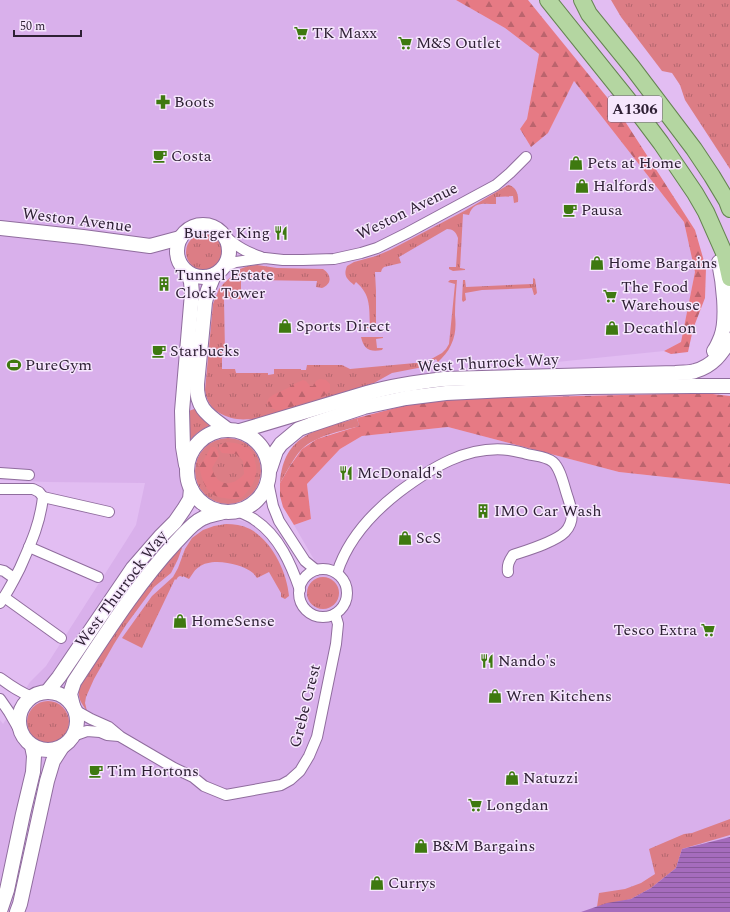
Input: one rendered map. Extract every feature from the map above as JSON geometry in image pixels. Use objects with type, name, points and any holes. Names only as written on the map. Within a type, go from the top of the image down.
[{"type":"main road","name":"A1306","points":[[548,0],[661,143],[695,193],[712,225],[725,255],[730,278]]},
{"type":"main road","name":"A1306","points":[[582,0],[589,14],[694,148],[727,201],[730,209]]},
{"type":"main road","points":[[188,273],[192,293],[182,411],[183,447],[188,479],[191,489],[204,505],[217,511],[231,512],[249,507],[264,492],[269,476],[267,457],[261,446],[253,438],[234,431],[205,412],[200,405],[198,384],[205,302],[208,290],[219,271],[228,261],[230,254],[226,237],[215,227],[204,224],[197,225],[185,231],[180,238],[177,249],[178,260],[183,268],[188,273],[202,278],[209,277],[219,271]]},
{"type":"main road","points":[[676,373],[690,368],[711,355],[723,332],[724,291],[712,225]]},
{"type":"main road","name":"Weston Avenue","points":[[0,228],[150,246],[178,260]]},
{"type":"main road","name":"Weston Avenue","points":[[150,246],[180,238]]},
{"type":"main road","name":"West Thurrock Way","points":[[234,431],[381,389],[422,381],[444,379],[676,373],[694,371],[706,367],[715,361],[730,340]]},
{"type":"main road","name":"West Thurrock Way","points":[[269,476],[276,451],[281,444],[299,429],[310,424],[364,407],[406,398],[446,393],[592,387],[730,386]]},
{"type":"main road","points":[[187,469],[190,456],[201,440],[219,431],[234,431]]},
{"type":"main road","name":"West Thurrock Way","points":[[47,692],[59,677],[134,568],[180,516],[190,499],[191,489]]},
{"type":"main road","name":"West Thurrock Way","points":[[74,708],[70,694],[74,682],[152,570],[188,529],[202,518],[214,514],[231,512]]},
{"type":"main road","points":[[17,912],[47,781],[54,761],[62,747],[73,736],[77,723],[74,708],[68,699],[54,692],[36,694],[26,701],[22,707],[19,716],[21,733],[27,742],[40,749],[49,750],[62,747]]},
{"type":"main road","points":[[0,911],[7,890],[33,772],[34,756],[32,746]]},
{"type":"street","name":"Weston Avenue","points":[[219,271],[236,262],[265,258],[303,260],[334,259],[377,248],[496,185],[526,157]]},
{"type":"street","name":"Weston Avenue","points":[[226,237],[238,247],[265,258]]},
{"type":"street","points":[[337,573],[341,561],[360,530],[385,504],[407,486],[435,467],[464,454],[501,449],[542,457],[553,462],[558,469],[564,484],[571,507],[572,517],[571,523],[566,531],[560,536],[513,555],[507,566],[508,572]]},
{"type":"street","points":[[0,473],[29,475]]},
{"type":"street","points":[[269,476],[273,506],[280,521],[305,561],[316,570]]},
{"type":"street","points":[[0,490],[33,489],[40,492],[43,497],[37,528],[2,600],[61,638]]},
{"type":"street","points":[[43,497],[109,512]]},
{"type":"street","points":[[231,512],[254,519],[267,529],[276,539],[288,561],[300,590]]},
{"type":"street","points":[[29,547],[98,577]]},
{"type":"street","points":[[327,569],[337,573],[345,584],[347,591],[344,605],[335,614],[324,616],[313,614],[308,611],[300,598],[302,582],[306,576],[316,570],[327,569]]},
{"type":"street","points":[[0,570],[14,578]]},
{"type":"street","name":"Grebe Crest","points":[[74,708],[91,719],[109,727],[121,737],[174,768],[193,777],[204,786],[226,795],[282,785],[300,772],[317,737],[336,644],[338,624],[335,614]]},
{"type":"street","points":[[0,678],[13,688],[32,697]]},
{"type":"street","points":[[0,699],[21,733]]},
{"type":"street","name":"Grebe Crest","points":[[73,736],[87,731],[93,731],[121,737]]},
{"type":"shaded area","points":[[0,0],[456,0],[505,28],[539,54],[527,119],[520,129],[548,133],[574,81],[684,222],[695,272],[681,342],[664,351],[429,375],[247,426],[212,427],[187,446],[181,474],[189,514],[198,528],[215,520],[235,519],[249,523],[264,533],[277,550],[288,570],[293,588],[320,570],[294,525],[311,519],[307,484],[340,449],[362,436],[448,427],[619,472],[730,484],[730,912],[0,912],[0,720],[3,724],[30,682],[46,666],[136,525],[145,483],[0,480]]},
{"type":"shaded area","points":[[730,837],[730,912],[581,912],[607,903],[631,899],[651,888],[676,868],[682,849]]},
{"type":"green space","points":[[456,0],[528,0],[619,112],[695,230],[706,268],[705,298],[693,329],[688,352],[671,354],[664,351],[681,342],[695,272],[684,222],[574,81],[548,133],[531,147],[520,129],[527,119],[539,54],[505,28]]},
{"type":"green space","points":[[611,0],[730,0],[730,169],[685,100],[680,85],[672,73],[662,71],[621,17]]},
{"type":"green space","points":[[508,185],[513,187],[516,191],[518,202],[514,203],[513,196],[496,197],[496,204],[476,205],[473,207],[469,215],[463,214],[460,268],[465,270],[453,271],[449,269],[449,267],[456,267],[458,238],[454,231],[447,229],[399,257],[401,263],[384,267],[381,272],[375,272],[376,329],[367,328],[367,325],[370,325],[367,297],[356,282],[354,285],[348,279],[345,272],[347,266],[354,262],[376,256],[390,250],[466,210]]},
{"type":"green space","points":[[208,234],[217,239],[221,245],[221,259],[217,265],[208,270],[200,270],[191,265],[187,259],[186,248],[191,239],[197,235]]},
{"type":"green space","points":[[257,265],[277,268],[323,269],[326,271],[330,279],[328,284],[322,288],[316,287],[317,281],[251,280],[251,276],[242,276],[241,299],[224,299],[225,352],[222,352],[222,369],[235,369],[236,373],[268,373],[268,375],[274,374],[274,369],[306,370],[307,365],[342,365],[350,369],[426,362],[442,353],[449,344],[455,284],[448,282],[450,280],[457,280],[455,330],[453,341],[450,348],[438,362],[436,359],[418,368],[392,373],[374,383],[256,419],[239,419],[225,416],[215,410],[208,402],[205,390],[213,304],[219,289],[224,283],[240,269]]},
{"type":"green space","points":[[533,278],[535,279],[537,293],[535,295],[532,288],[482,290],[465,293],[466,300],[463,302],[462,300],[463,280],[465,280],[466,287],[533,284]]},
{"type":"green space","points":[[361,337],[383,337],[376,339],[377,348],[383,348],[382,350],[374,351],[368,349],[364,345]]},
{"type":"green space","points":[[320,379],[326,380],[330,384],[330,390],[324,396],[278,411],[270,407],[267,402],[273,395],[303,380],[310,386],[313,386],[316,381]]},
{"type":"green space","points":[[704,393],[730,396],[730,484],[619,472],[448,427],[362,436],[340,449],[307,484],[311,519],[294,525],[283,507],[280,496],[280,483],[302,449],[317,439],[359,426],[357,418],[407,405],[451,399]]},
{"type":"green space","points":[[197,408],[212,425],[200,431],[190,440],[186,412]]},
{"type":"green space","points":[[357,418],[359,426],[321,437],[307,444],[299,452],[280,483],[283,466],[288,453],[305,436],[329,426]]},
{"type":"green space","points":[[222,438],[234,438],[241,440],[252,447],[259,458],[261,471],[259,484],[252,495],[241,502],[234,504],[222,504],[215,502],[204,495],[197,484],[195,477],[195,465],[197,458],[204,447],[215,440]]},
{"type":"green space","points":[[227,442],[240,444],[250,449],[256,463],[256,476],[253,484],[241,498],[237,499],[213,495],[206,487],[199,465],[211,447],[215,447],[219,456],[212,468],[214,474],[221,482],[234,482],[244,474],[243,461],[236,454],[222,453],[219,449],[219,445]]},
{"type":"green space","points":[[226,524],[238,525],[250,529],[265,541],[282,567],[289,596],[285,599],[281,597],[281,593],[269,572],[257,578],[253,573],[242,567],[227,563],[211,562],[196,569],[189,579],[180,576],[176,580],[175,579],[142,648],[122,638],[152,596],[173,577],[185,549],[192,538],[203,530]]},
{"type":"green space","points":[[179,546],[182,548],[171,573],[154,587],[126,625],[94,679],[86,697],[85,703],[87,711],[80,701],[79,688],[129,608]]},
{"type":"green space","points":[[320,577],[326,577],[335,581],[339,593],[335,605],[326,609],[320,609],[311,605],[307,596],[307,590],[311,581]]},
{"type":"green space","points":[[44,701],[52,701],[60,704],[66,710],[69,722],[66,734],[60,740],[52,743],[44,743],[36,740],[30,734],[27,726],[27,718],[30,710],[36,704]]},
{"type":"green space","points":[[730,819],[730,835],[682,849],[676,868],[651,888],[631,899],[597,907],[599,893],[625,889],[641,883],[655,874],[649,849],[684,834],[692,833]]},
{"type":"place","name":"TK Maxx","points":[[301,33]]},
{"type":"place","name":"M&S Outlet","points":[[405,43]]},
{"type":"place","name":"Boots","points":[[163,102]]},
{"type":"place","name":"Costa","points":[[160,156]]},
{"type":"place","name":"Pets at Home","points":[[576,163]]},
{"type":"place","name":"Halfords","points":[[582,186]]},
{"type":"place","name":"Pausa","points":[[570,210]]},
{"type":"place","name":"Burger King","points":[[281,233]]},
{"type":"place","name":"Home Bargains","points":[[597,263]]},
{"type":"place","name":"Tunnel Estate Clock Tower","points":[[164,284]]},
{"type":"place","name":"The Food Warehouse","points":[[610,296]]},
{"type":"place","name":"Sports Direct","points":[[285,326]]},
{"type":"place","name":"Decathlon","points":[[612,328]]},
{"type":"place","name":"Starbucks","points":[[159,351]]},
{"type":"place","name":"PureGym","points":[[14,365]]},
{"type":"place","name":"McDonald's","points":[[346,473]]},
{"type":"place","name":"IMO Car Wash","points":[[483,511]]},
{"type":"place","name":"ScS","points":[[405,538]]},
{"type":"place","name":"HomeSense","points":[[180,621]]},
{"type":"place","name":"Tesco Extra","points":[[708,630]]},
{"type":"place","name":"Nando's","points":[[487,661]]},
{"type":"place","name":"Wren Kitchens","points":[[495,696]]},
{"type":"place","name":"Tim Hortons","points":[[96,771]]},
{"type":"place","name":"Natuzzi","points":[[512,778]]},
{"type":"place","name":"Longdan","points":[[475,805]]},
{"type":"place","name":"B&M Bargains","points":[[421,846]]},
{"type":"place","name":"Currys","points":[[377,883]]}]
